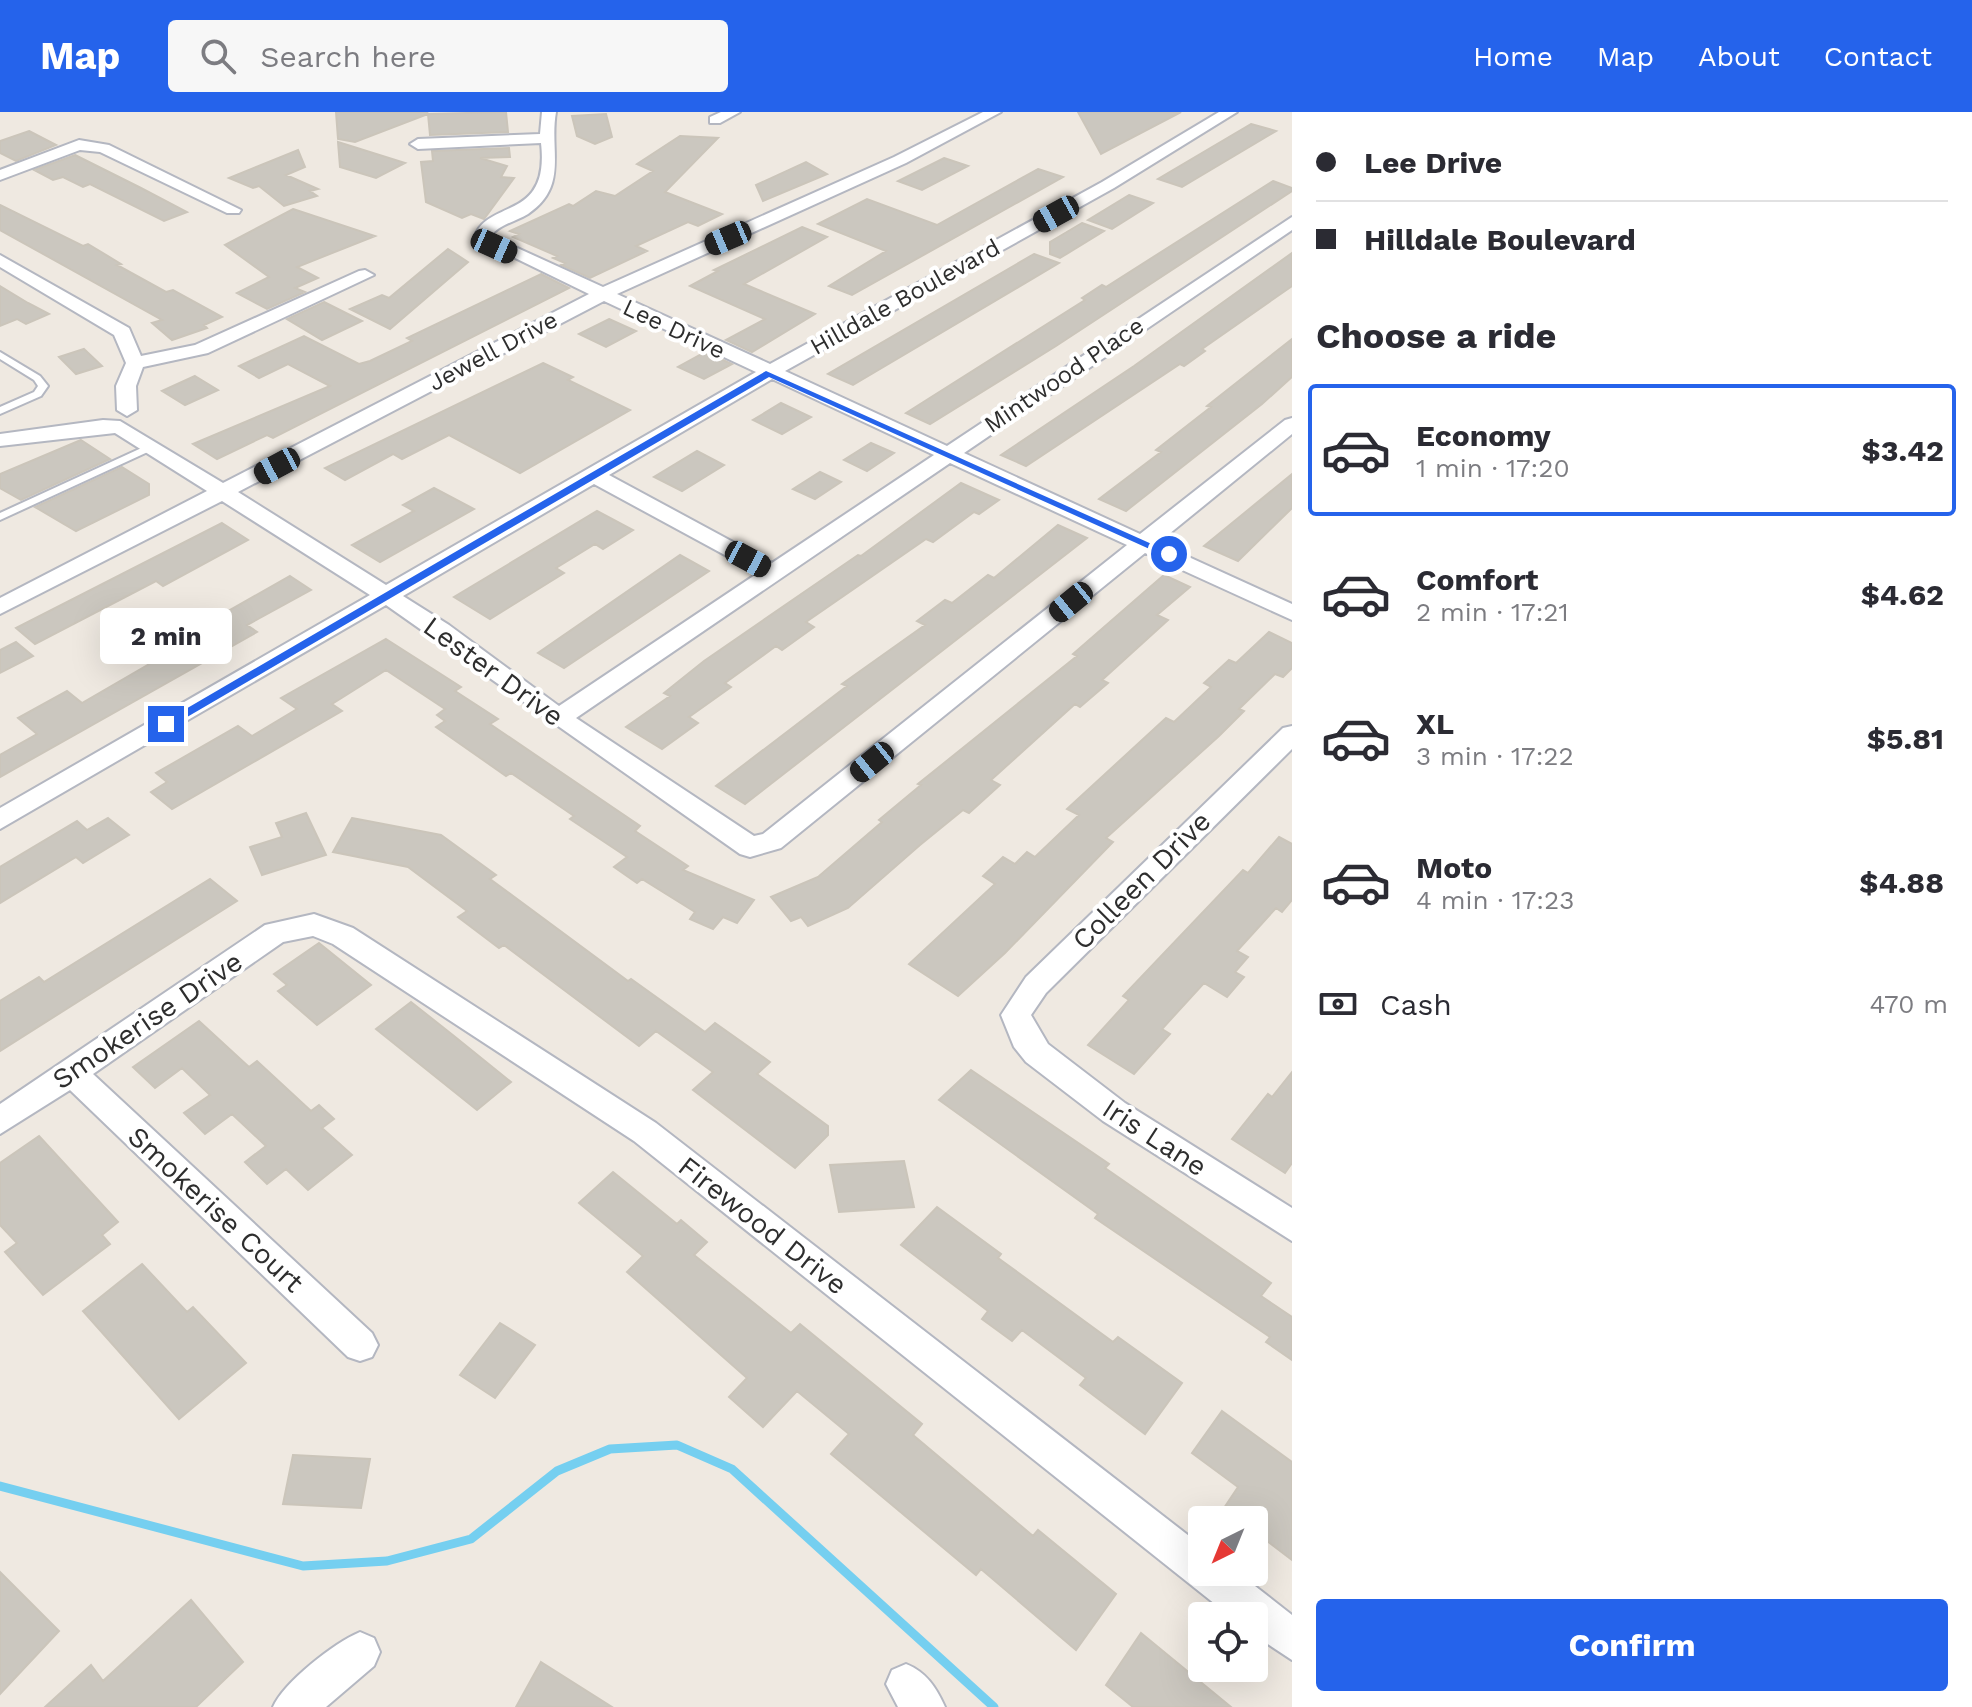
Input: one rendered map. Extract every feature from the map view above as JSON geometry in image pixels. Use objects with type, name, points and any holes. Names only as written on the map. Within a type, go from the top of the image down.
[{"type":"street","points":[[418,144],[549,138],[549,112]]},
{"type":"street","points":[[715,120],[733,112]]},
{"type":"street","name":"Jewell Drive","points":[[0,607],[223,494],[601,295],[886,166],[994,112]]},
{"type":"street","name":"Hilldale Boulevard","points":[[0,820],[769,373],[1108,185],[1230,112]]},
{"type":"street","name":"Lee Drive","points":[[549,138],[550,168],[542,190],[531,206],[485,229],[482,238],[1292,613]]},
{"type":"street","points":[[0,175],[87,144],[104,148],[233,210]]},
{"type":"street","name":"Mintwood Place","points":[[559,718],[1292,222]]},
{"type":"street","points":[[0,260],[122,332],[135,363],[126,386],[124,418],[103,426],[0,440]]},
{"type":"street","points":[[135,363],[193,352],[365,275]]},
{"type":"street","name":"Lester Drive","points":[[124,418],[148,448],[441,630],[559,718],[750,847],[772,841],[1145,543]]},
{"type":"street","points":[[1145,543],[1292,424]]},
{"type":"street","points":[[593,475],[774,573]]},
{"type":"street","name":"Colleen Drive","points":[[1025,1038],[1017,1010],[1036,985],[1292,734]]},
{"type":"street","name":"Firewood Drive","points":[[297,926],[314,925],[343,936],[645,1132],[1188,1558]]},
{"type":"street","name":"Smokerise Drive","points":[[0,1121],[275,933],[297,926]]},
{"type":"street","name":"Iris Lane","points":[[1025,1038],[1037,1053],[1114,1112],[1292,1226]]},
{"type":"street","name":"Smokerise Court","points":[[71,1072],[360,1345]]},
{"type":"street","name":"Firewood Drive","points":[[1223,1586],[1292,1640]]},
{"type":"street","points":[[294,1707],[360,1652]]},
{"type":"lane","points":[[0,355],[37,378],[43,386],[38,394],[0,411]]},
{"type":"lane","points":[[0,517],[148,448]]},
{"type":"building","points":[[336,112],[428,114],[355,142],[338,139]]},
{"type":"building","points":[[506,112],[508,132],[430,135],[428,114]]},
{"type":"building","points":[[1078,112],[1181,112],[1101,154]]},
{"type":"building","points":[[606,114],[612,137],[595,144],[577,136],[572,116]]},
{"type":"building","points":[[1251,124],[1276,131],[1182,187],[1158,179]]},
{"type":"building","points":[[29,131],[56,145],[16,161],[0,153],[0,141]]},
{"type":"building","points":[[680,136],[718,138],[665,192],[722,214],[698,226],[688,222],[636,246],[647,251],[590,278],[561,265],[565,263],[553,258],[557,256],[513,237],[519,234],[510,231],[569,204],[573,206],[596,191],[615,196],[653,171],[637,164]]},
{"type":"building","points":[[338,142],[405,163],[376,178],[340,167]]},
{"type":"building","points":[[509,148],[510,157],[480,158],[507,166],[501,177],[514,178],[484,219],[471,214],[462,218],[426,202],[421,162],[433,161],[432,151]]},
{"type":"building","points":[[298,150],[305,167],[286,175],[318,189],[310,191],[317,196],[284,206],[259,186],[253,188],[229,178]]},
{"type":"building","points":[[75,155],[187,212],[164,221],[90,184],[83,187],[63,177],[53,180],[34,170]]},
{"type":"building","points":[[944,158],[968,166],[922,190],[898,181]]},
{"type":"building","points":[[806,162],[827,174],[763,201],[756,185]]},
{"type":"building","points":[[1038,169],[1063,177],[852,295],[829,286],[886,251],[818,224],[867,199],[937,225]]},
{"type":"building","points":[[1273,181],[1292,188],[1292,191],[1056,346],[930,424],[906,413],[1085,300],[1082,298],[1102,285],[1106,287]]},
{"type":"building","points":[[1129,195],[1153,203],[1112,229],[1088,220]]},
{"type":"building","points":[[0,205],[83,246],[88,244],[121,264],[117,265],[166,292],[173,290],[222,317],[204,325],[207,328],[172,340],[152,323],[162,320],[0,230]]},
{"type":"building","points":[[293,209],[375,236],[297,267],[318,278],[295,288],[305,292],[267,309],[237,293],[269,277],[225,245]]},
{"type":"building","points":[[1082,223],[1104,231],[1060,258],[1050,254],[1050,242]]},
{"type":"building","points":[[802,227],[827,237],[744,284],[815,314],[752,352],[726,340],[765,319],[690,286],[718,271],[714,270]]},
{"type":"building","points":[[448,249],[468,262],[390,329],[350,309],[382,295],[389,298]]},
{"type":"building","points":[[1292,253],[1292,286],[1202,349],[1205,351],[1184,366],[1180,364],[1026,466],[1001,455],[1134,366]]},
{"type":"building","points":[[1034,254],[1059,263],[853,385],[828,374]]},
{"type":"building","points":[[541,274],[569,288],[273,438],[267,435],[217,459],[193,444],[330,386],[288,364],[259,378],[239,366],[304,336],[359,364],[370,361],[412,341],[407,338]]},
{"type":"building","points":[[0,286],[49,314],[26,324],[17,319],[0,326]]},
{"type":"building","points":[[324,302],[362,321],[322,340],[287,319]]},
{"type":"building","points":[[609,319],[636,331],[606,347],[579,334]]},
{"type":"building","points":[[1292,339],[1292,377],[1262,404],[1126,511],[1099,499],[1161,452],[1156,450]]},
{"type":"building","points":[[84,349],[102,366],[76,374],[59,357]]},
{"type":"building","points":[[705,352],[732,364],[704,379],[678,367]]},
{"type":"building","points":[[543,363],[573,377],[568,380],[630,410],[520,473],[449,435],[402,459],[393,454],[345,480],[325,468]]},
{"type":"building","points":[[195,376],[218,390],[185,405],[162,391]]},
{"type":"building","points":[[781,403],[811,417],[782,434],[753,420]]},
{"type":"building","points":[[81,440],[110,459],[21,500],[0,488],[0,474]]},
{"type":"building","points":[[871,443],[894,453],[867,471],[844,460]]},
{"type":"building","points":[[697,451],[724,465],[682,491],[654,477]]},
{"type":"building","points":[[122,467],[149,484],[149,495],[76,531],[35,507]]},
{"type":"building","points":[[820,472],[841,482],[815,499],[793,489]]},
{"type":"building","points":[[1292,474],[1292,508],[1238,561],[1204,546]]},
{"type":"building","points":[[961,483],[999,500],[979,514],[974,512],[933,542],[926,539],[806,622],[814,627],[782,650],[776,646],[725,683],[731,687],[689,717],[698,723],[662,749],[626,727],[670,696],[664,693],[704,661],[858,555],[861,556]]},
{"type":"building","points":[[434,488],[474,509],[380,562],[352,545],[414,511],[403,505]]},
{"type":"building","points":[[597,511],[633,530],[603,549],[595,544],[556,568],[564,573],[490,619],[454,597]]},
{"type":"building","points":[[222,523],[248,540],[163,586],[156,581],[35,644],[16,628]]},
{"type":"building","points":[[1058,525],[1087,538],[745,804],[716,786],[847,686],[842,684],[925,625],[917,621],[945,600],[952,603],[988,575],[994,578]]},
{"type":"building","points":[[680,555],[709,571],[564,668],[538,653]]},
{"type":"building","points":[[1164,575],[1190,587],[1157,615],[1168,620],[1102,680],[1108,683],[1080,707],[1075,704],[991,780],[1000,785],[969,813],[963,810],[848,908],[808,926],[801,917],[791,921],[771,897],[818,877],[882,822],[879,820],[921,785],[918,784],[1077,656],[1073,654]]},
{"type":"building","points":[[290,576],[311,590],[247,625],[257,632],[0,777],[0,755],[37,734],[18,718],[67,691],[82,703],[213,627],[207,623]]},
{"type":"building","points":[[1269,632],[1292,643],[1292,668],[1283,677],[1275,674],[1239,709],[1244,711],[1219,736],[1106,838],[1113,842],[1005,953],[958,996],[909,964],[995,884],[983,876],[1003,857],[1015,864],[1027,852],[1035,857],[1079,815],[1067,809],[1166,718],[1174,722],[1211,687],[1204,683],[1229,660],[1236,663]]},
{"type":"building","points":[[386,639],[461,687],[455,691],[498,719],[490,724],[640,826],[635,831],[688,866],[683,870],[754,900],[737,923],[723,917],[713,929],[690,919],[695,912],[642,879],[637,883],[614,867],[627,857],[570,819],[574,816],[511,773],[506,776],[436,727],[445,721],[437,715],[445,709],[386,670],[332,704],[342,711],[172,809],[151,792],[167,782],[156,773],[238,726],[252,736],[297,709],[281,698]]},
{"type":"building","points":[[16,642],[33,656],[0,673],[0,650]]},
{"type":"building","points":[[306,813],[326,855],[262,875],[250,847],[282,837],[276,823]]},
{"type":"building","points":[[108,818],[129,835],[83,863],[76,857],[0,903],[0,867],[77,821],[87,830]]},
{"type":"building","points":[[352,818],[441,835],[496,875],[490,879],[628,981],[631,979],[705,1032],[715,1023],[770,1062],[757,1074],[828,1126],[828,1135],[795,1168],[693,1090],[713,1072],[656,1031],[639,1046],[504,945],[499,948],[458,917],[467,911],[408,867],[333,852]]},
{"type":"building","points":[[1279,837],[1292,844],[1292,900],[1282,912],[1276,908],[1237,951],[1248,957],[1235,972],[1244,977],[1227,997],[1204,983],[1162,1029],[1170,1034],[1134,1074],[1088,1045],[1129,1000],[1123,996],[1243,870],[1248,873]]},
{"type":"building","points":[[210,879],[237,901],[0,1051],[0,1001],[39,977],[44,982]]},
{"type":"building","points":[[319,943],[371,985],[317,1025],[278,991],[287,985],[274,974]]},
{"type":"building","points":[[411,1002],[511,1082],[477,1110],[376,1029]]},
{"type":"building","points":[[199,1021],[249,1067],[257,1061],[311,1111],[319,1105],[334,1119],[322,1128],[352,1155],[308,1190],[286,1169],[267,1184],[245,1162],[266,1146],[232,1114],[205,1134],[184,1113],[210,1095],[182,1068],[155,1088],[133,1067]]},
{"type":"building","points":[[971,1070],[1109,1164],[1105,1168],[1271,1283],[1261,1296],[1292,1317],[1292,1360],[1266,1342],[1270,1337],[1095,1218],[1098,1214],[939,1100]]},
{"type":"building","points":[[1292,1072],[1292,1163],[1285,1173],[1232,1139],[1268,1094],[1272,1097]]},
{"type":"building","points":[[39,1136],[118,1222],[102,1235],[110,1244],[43,1295],[5,1252],[17,1243],[0,1225],[0,1163]]},
{"type":"building","points":[[904,1161],[914,1207],[839,1212],[830,1165]]},
{"type":"building","points":[[613,1172],[677,1224],[681,1220],[707,1242],[694,1255],[791,1333],[800,1324],[922,1424],[913,1435],[1033,1536],[1038,1530],[1116,1594],[1076,1650],[981,1569],[976,1575],[831,1454],[849,1434],[797,1391],[763,1427],[729,1397],[747,1378],[627,1272],[643,1256],[579,1203]]},
{"type":"building","points":[[937,1207],[1001,1254],[998,1258],[1113,1342],[1118,1337],[1182,1383],[1145,1434],[1080,1385],[1086,1378],[1022,1330],[1012,1341],[982,1319],[988,1311],[901,1245]]},
{"type":"building","points":[[142,1264],[187,1312],[193,1307],[246,1363],[179,1419],[83,1311]]},
{"type":"building","points":[[500,1323],[535,1345],[495,1398],[460,1375]]},
{"type":"building","points":[[1222,1411],[1292,1462],[1292,1560],[1268,1542],[1268,1506],[1225,1506],[1238,1487],[1192,1453]]},
{"type":"building","points":[[293,1455],[370,1459],[361,1508],[283,1504]]},
{"type":"building","points":[[0,1572],[59,1631],[0,1694]]},
{"type":"building","points":[[191,1600],[243,1662],[196,1707],[45,1707],[91,1665],[103,1681]]},
{"type":"building","points":[[1141,1633],[1188,1672],[1188,1682],[1201,1682],[1231,1707],[1133,1707],[1106,1685]]},
{"type":"building","points":[[541,1662],[612,1707],[516,1707]]},
{"type":"waterway","points":[[0,1486],[303,1566],[387,1561],[471,1539],[557,1471],[610,1449],[677,1445],[732,1469],[994,1707]]},
{"type":"route","points":[[166,724],[769,373],[1169,554]]}]
